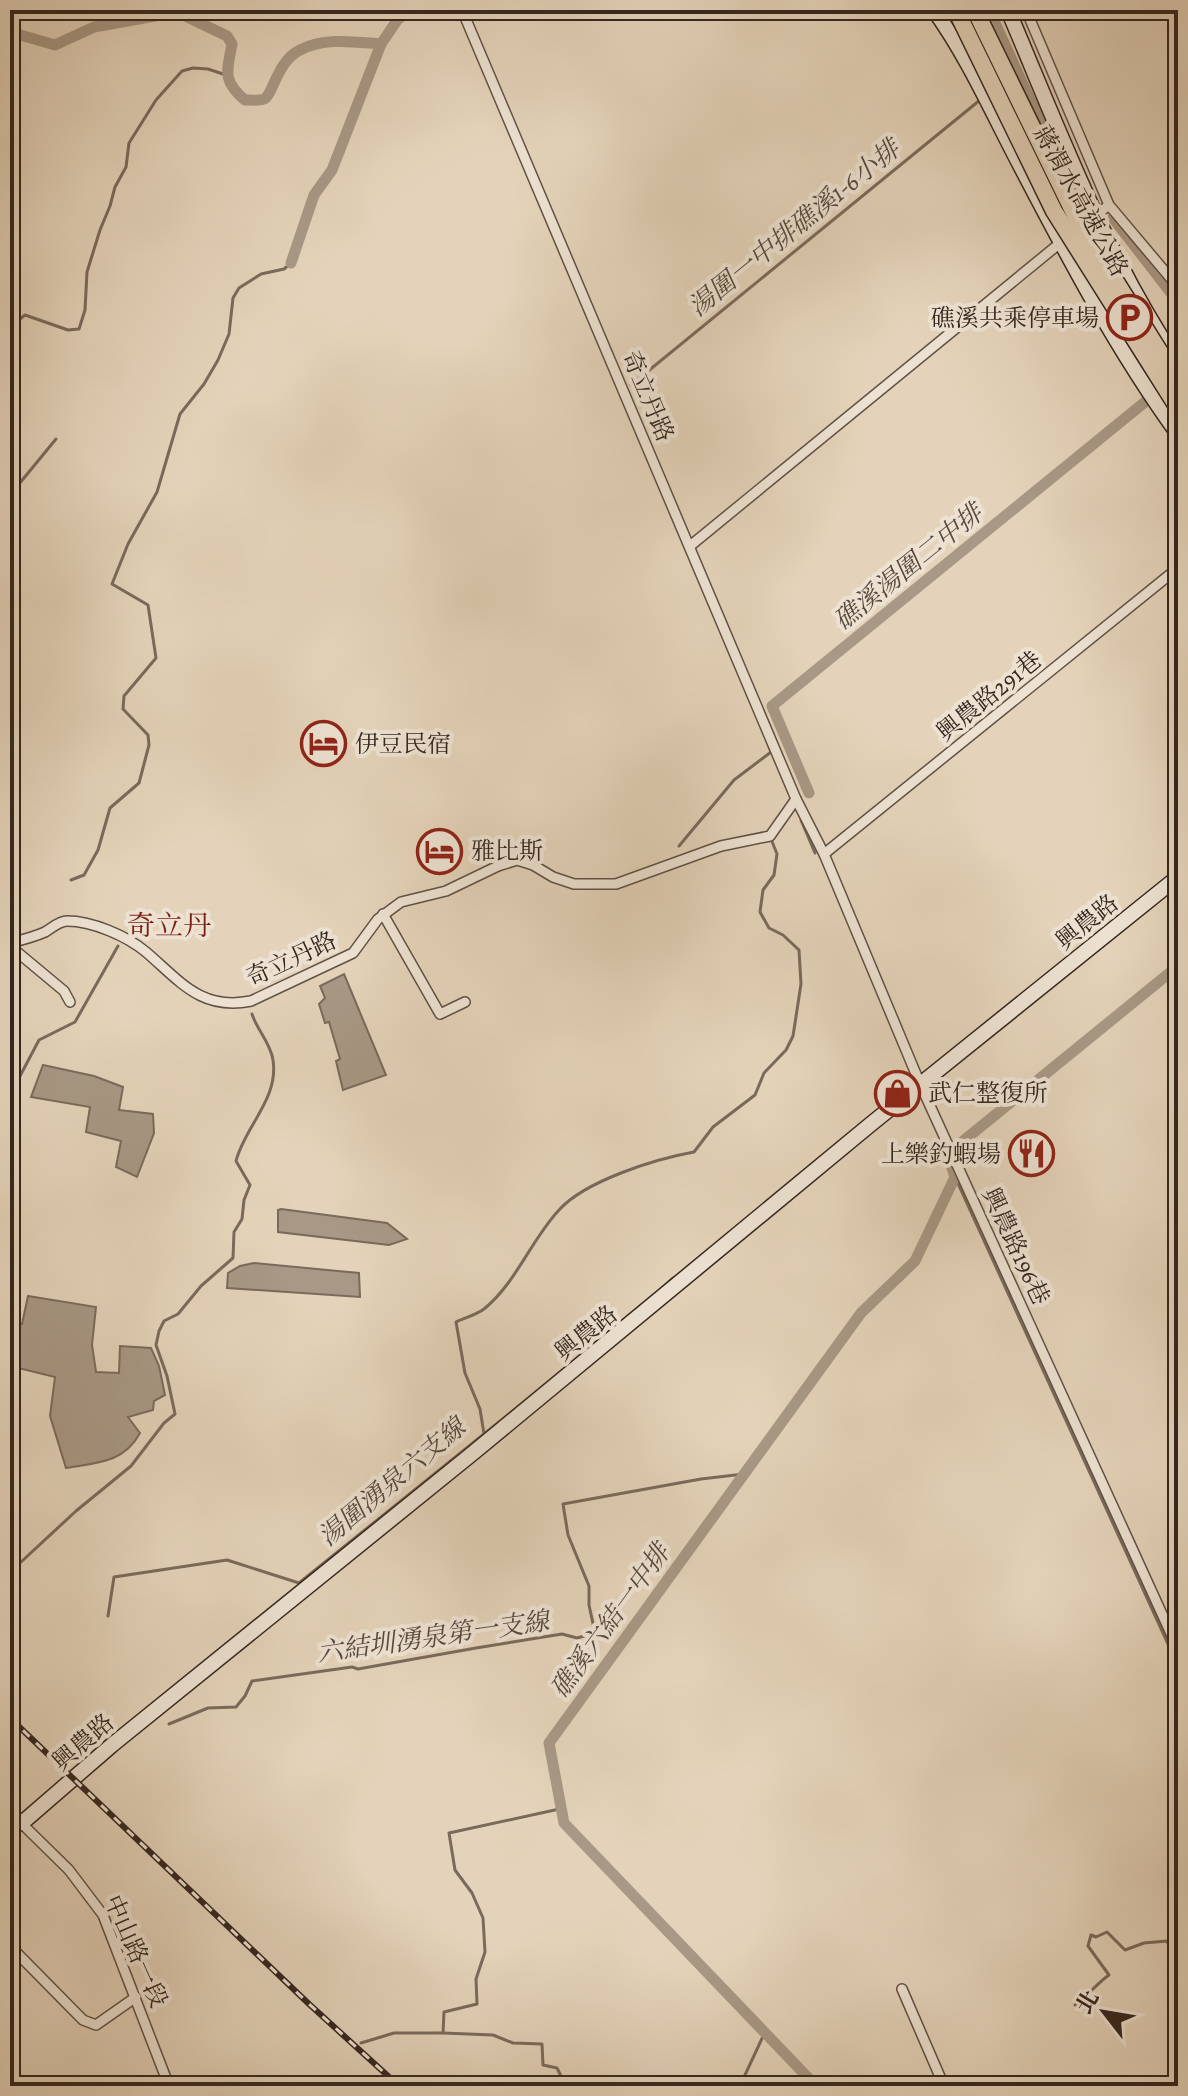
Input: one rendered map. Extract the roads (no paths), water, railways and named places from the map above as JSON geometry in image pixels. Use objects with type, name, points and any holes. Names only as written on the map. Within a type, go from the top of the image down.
[{"type":"highway","name":"蔣渭水高速公路","points":[[956,10],[1054,211],[1178,408]]},
{"type":"highway","name":"蔣渭水高速公路","points":[[975,10],[1078,221],[1178,381]]},
{"type":"street","name":"奇立丹路","points":[[462,10],[921,1086]]},
{"type":"street","points":[[934,10],[959,45],[1060,243],[1178,434]]},
{"type":"street","points":[[1008,10],[1103,210],[1178,287]]},
{"type":"street","points":[[1026,10],[1103,210],[1105,235],[1152,325],[1178,363]]},
{"type":"street","points":[[690,546],[1103,210]]},
{"type":"street","name":"興農路291巷","points":[[824,854],[1178,568]]},
{"type":"street","name":"奇立丹路","points":[[10,945],[63,921],[90,925],[132,942],[164,971],[202,997],[216,1003],[251,1001],[353,953],[383,914],[401,902],[446,891],[498,866],[517,860],[574,884],[616,884],[702,851],[770,836],[796,799]]},
{"type":"street","name":"興農路","points":[[22,1823],[123,1736],[1178,877]]},
{"type":"street","points":[[383,914],[440,1014],[465,1002]]},
{"type":"street","points":[[10,945],[64,991],[70,1002]]},
{"type":"street","name":"興農路196巷","points":[[921,1086],[1178,1649]]},
{"type":"street","name":"中山路一段","points":[[10,1812],[69,1870],[103,1915],[169,2086]]},
{"type":"street","points":[[10,1946],[83,2020],[96,2025],[136,1997]]},
{"type":"street","points":[[902,1989],[944,2086]]},
{"type":"waterway","points":[[291,263],[314,195],[332,170],[381,44],[398,19],[410,10]]},
{"type":"waterway","points":[[989,10],[1044,130],[1074,180]]},
{"type":"waterway","points":[[10,32],[55,45],[94,27],[177,12],[227,36],[232,44],[229,81],[245,100],[264,99],[286,62],[300,50],[319,43],[340,41],[381,44]]},
{"type":"waterway","points":[[10,327],[25,315],[68,330],[79,329],[85,310],[87,272],[115,187],[126,167],[129,143],[156,100],[182,71],[208,69],[226,75]]},
{"type":"waterway","name":"湯圍一中排礁溪1-6小排","points":[[631,385],[980,100]]},
{"type":"waterway","points":[[1113,218],[1178,302]]},
{"type":"waterway","points":[[71,880],[84,875],[98,850],[110,808],[139,783],[149,745],[148,735],[123,709],[124,696],[156,658],[148,605],[112,584],[128,544],[157,492],[180,414],[218,360],[229,334],[233,298],[239,288],[261,274],[284,269],[291,263]]},
{"type":"waterway","name":"礁溪湯圍二中排","points":[[809,793],[772,706],[1145,402]]},
{"type":"waterway","points":[[10,495],[56,439]]},
{"type":"waterway","points":[[679,846],[734,780],[771,752],[767,741]]},
{"type":"waterway","points":[[801,820],[815,853]]},
{"type":"waterway","name":"湯圍湧泉六支線","points":[[108,1616],[114,1577],[227,1560],[299,1583],[484,1434],[480,1409],[465,1373],[456,1322],[481,1311],[495,1299],[549,1222],[571,1199],[622,1173],[694,1152],[713,1127],[755,1095],[764,1073],[786,1050],[793,1036],[801,984],[799,950],[783,935],[769,928],[760,912],[763,890],[774,875],[777,854],[771,839]]},
{"type":"waterway","points":[[10,1095],[39,1040],[75,1022],[118,946]]},
{"type":"waterway","points":[[957,1146],[1178,966]]},
{"type":"waterway","points":[[10,1568],[21,1562],[131,1466],[164,1423],[175,1414],[156,1345],[159,1331],[164,1321],[178,1314],[201,1286],[233,1258],[234,1232],[242,1219],[244,1200],[250,1185],[236,1161],[266,1100],[274,1074],[272,1054],[252,1014]]},
{"type":"waterway","name":"礁溪六結一中排","points":[[816,2086],[564,1823],[549,1743],[861,1313],[915,1261],[955,1177],[950,1162]]},
{"type":"waterway","points":[[955,1177],[1178,1666]]},
{"type":"waterway","points":[[661,1289],[673,1278]]},
{"type":"waterway","points":[[484,1434],[534,1394]]},
{"type":"waterway","name":"六結圳湧泉第一支線","points":[[169,1724],[208,1708],[236,1707],[252,1681],[352,1667],[358,1669],[562,1634],[577,1638],[595,1633],[589,1605],[589,1586],[568,1535],[563,1504],[744,1474]]},
{"type":"waterway","points":[[443,2033],[444,2012],[477,2004],[476,1979],[485,1952],[483,1918],[472,1893],[455,1870],[449,1833],[564,1808]]},
{"type":"waterway","points":[[1075,2005],[1109,1975],[1088,1946],[1091,1935],[1096,1937],[1107,1932],[1125,1950],[1144,1943],[1167,1941],[1178,1964]]},
{"type":"waterway","points":[[743,2086],[765,2032]]},
{"type":"waterway","points":[[361,2043],[394,2033],[443,2033],[493,2035],[513,2043],[542,2044],[543,2065],[557,2068],[566,2086]]},
{"type":"railway","points":[[10,1718],[399,2086]]},
{"type":"place","name":"礁溪共乘停車場","points":[[1130,318]]},
{"type":"place","name":"伊豆民宿","points":[[324,744]]},
{"type":"place","name":"雅比斯","points":[[440,851]]},
{"type":"place","name":"武仁整復所","points":[[897,1093]]},
{"type":"place","name":"上樂釣蝦場","points":[[1032,1154]]},
{"type":"district","name":"奇立丹","points":[[169,926]]}]
